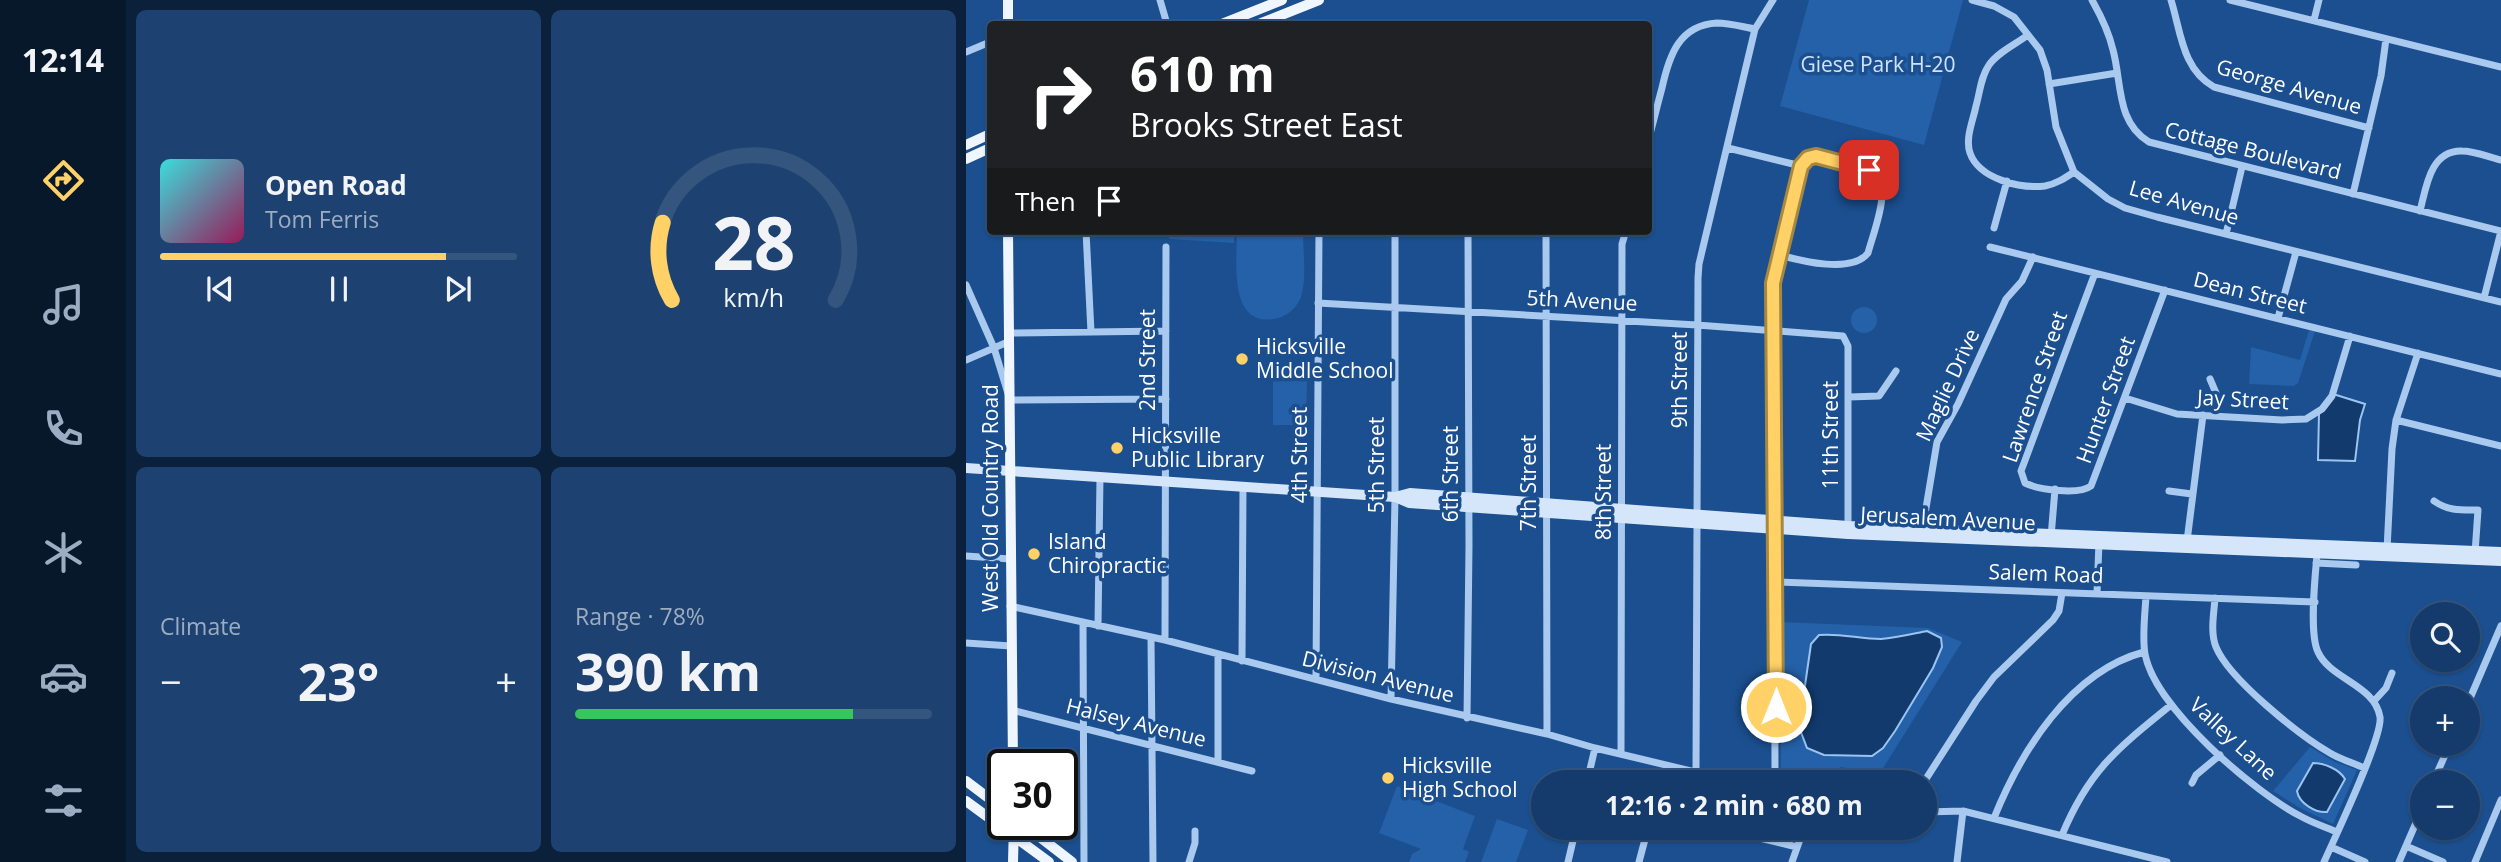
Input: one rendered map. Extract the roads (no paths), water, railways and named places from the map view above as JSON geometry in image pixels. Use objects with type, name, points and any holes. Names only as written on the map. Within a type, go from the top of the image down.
[{"type":"main road","points":[[1008,0],[1008,21]]},
{"type":"main road","points":[[1229,21],[1282,0]]},
{"type":"main road","points":[[1266,21],[1319,0]]},
{"type":"main road","points":[[966,145],[987,135]]},
{"type":"main road","points":[[966,159],[987,149]]},
{"type":"main road","name":"West Old Country Road","points":[[1008,235],[1013,749]]},
{"type":"main road","name":"Jerusalem Avenue","points":[[966,468],[1395,497],[1409,503],[1468,502],[1848,530],[2475,556],[2501,561]]},
{"type":"main road","name":"Jerusalem Avenue","points":[[2187,544],[2316,559],[2387,553]]},
{"type":"main road","name":"Jerusalem Avenue","points":[[2475,556],[2501,552]]},
{"type":"main road","points":[[966,781],[987,797]]},
{"type":"main road","points":[[966,801],[987,816]]},
{"type":"main road","points":[[1013,862],[1014,840]]},
{"type":"main road","points":[[1019,840],[1048,862]]},
{"type":"main road","points":[[1044,840],[1072,862]]},
{"type":"street","points":[[1160,0],[1166,21]]},
{"type":"street","name":"9th Street","points":[[1696,770],[1699,264],[1755,29],[1773,0]]},
{"type":"street","name":"Lee Avenue","points":[[1972,0],[2004,10],[2018,20],[2044,59],[2056,127],[2074,172],[2108,199],[2125,208],[2501,302]]},
{"type":"street","name":"Cottage Boulevard","points":[[2092,0],[2111,42],[2126,117],[2142,138],[2156,145],[2501,231]]},
{"type":"street","name":"George Avenue","points":[[2171,0],[2187,59],[2202,80],[2214,87],[2369,128]]},
{"type":"street","points":[[2230,0],[2501,67]]},
{"type":"street","points":[[2314,20],[2319,0]]},
{"type":"street","points":[[1251,12],[1256,21]]},
{"type":"street","points":[[1652,125],[1671,52],[1683,37],[1699,26],[1718,23],[1755,29]]},
{"type":"street","points":[[2028,35],[1988,66],[1968,138],[1970,154],[1978,166],[1989,174],[2007,181],[2035,186],[2048,186],[2074,172]]},
{"type":"street","points":[[2353,194],[2381,76],[2386,39]]},
{"type":"street","points":[[966,52],[987,42]]},
{"type":"street","points":[[2049,84],[2117,73]]},
{"type":"street","points":[[1728,148],[1801,166]]},
{"type":"street","points":[[2420,211],[2429,174],[2442,158],[2462,151],[2501,160]]},
{"type":"street","points":[[1775,770],[1773,283],[1779,255],[1801,166],[1808,158],[1816,156],[1869,170],[1880,179],[1884,191],[1868,253],[1864,259],[1848,264],[1802,261],[1779,255]]},
{"type":"street","points":[[2226,234],[2242,167]]},
{"type":"street","points":[[1994,228],[2007,181]]},
{"type":"street","points":[[2484,298],[2501,231]]},
{"type":"street","points":[[1086,235],[1091,332]]},
{"type":"street","name":"4th Street","points":[[1316,679],[1319,235]]},
{"type":"street","name":"5th Street","points":[[1391,699],[1395,497],[1395,235]]},
{"type":"street","name":"6th Street","points":[[1467,718],[1468,235]]},
{"type":"street","name":"7th Street","points":[[1545,235],[1547,734]]},
{"type":"street","name":"8th Street","points":[[1621,754],[1622,244],[1625,235]]},
{"type":"street","name":"2nd Street","points":[[1165,640],[1166,247]]},
{"type":"street","name":"Dean Street","points":[[1990,247],[2501,374]]},
{"type":"street","points":[[2278,318],[2296,252]]},
{"type":"street","name":"Maglie Drive","points":[[1921,533],[1937,443],[2006,299],[2022,281],[2033,257]]},
{"type":"street","name":"Lawrence Street","points":[[2055,489],[2038,489],[2025,483],[2021,471],[2095,273]]},
{"type":"street","points":[[966,285],[994,348],[1010,400],[1166,399]]},
{"type":"street","name":"Hunter Street","points":[[2055,489],[2080,491],[2091,486],[2165,290]]},
{"type":"street","name":"5th Avenue","points":[[1318,303],[1698,325],[1843,337]]},
{"type":"street","points":[[966,360],[994,348],[1010,337],[1166,331]]},
{"type":"street","name":"Jay Street","points":[[2126,398],[2167,412],[2297,421],[2316,414],[2332,396],[2350,336]]},
{"type":"street","name":"11th Street","points":[[1843,337],[1848,345],[1848,530]]},
{"type":"street","points":[[2387,553],[2396,420],[2417,353]]},
{"type":"street","points":[[1849,397],[1879,396],[1896,371]]},
{"type":"street","points":[[2210,379],[2216,393],[2215,416]]},
{"type":"street","points":[[2187,544],[2203,415]]},
{"type":"street","points":[[2396,420],[2501,446]]},
{"type":"street","points":[[1098,626],[1100,477]]},
{"type":"street","points":[[1242,661],[1243,487]]},
{"type":"street","points":[[2051,538],[2055,489]]},
{"type":"street","points":[[2169,491],[2192,494]]},
{"type":"street","points":[[2434,501],[2450,510],[2478,510],[2475,556]]},
{"type":"street","points":[[2097,594],[2099,540]]},
{"type":"street","points":[[966,556],[1010,559]]},
{"type":"street","points":[[2316,559],[2314,640],[2319,655],[2374,701],[2380,718],[2380,729],[2324,862]]},
{"type":"street","name":"Jerusalem Avenue","points":[[2316,559],[2356,565]]},
{"type":"street","name":"Salem Road","points":[[1776,582],[2315,602]]},
{"type":"street","points":[[1932,770],[1994,677],[2053,620],[2059,611],[2062,593]]},
{"type":"street","name":"Valley Lane","points":[[2146,596],[2144,652],[2157,684],[2172,705],[2196,733],[2276,801],[2303,818],[2337,832]]},
{"type":"street","points":[[2215,598],[2215,643],[2223,659],[2236,674],[2270,707],[2311,740],[2329,752],[2364,768]]},
{"type":"street","name":"Division Avenue","points":[[1010,606],[1165,640],[1467,718],[1547,734],[1688,770]]},
{"type":"street","points":[[1083,622],[1084,862]]},
{"type":"street","points":[[2475,686],[2501,626]]},
{"type":"street","points":[[1151,637],[1153,862]]},
{"type":"street","points":[[966,643],[1011,646]]},
{"type":"street","points":[[1994,818],[2021,759],[2053,715],[2112,664],[2144,652]]},
{"type":"street","points":[[1218,655],[1218,762]]},
{"type":"street","points":[[2374,701],[2386,688],[2392,673]]},
{"type":"street","points":[[2062,835],[2079,797],[2104,762],[2172,705]]},
{"type":"street","name":"Halsey Avenue","points":[[1012,710],[1252,771]]},
{"type":"street","points":[[1590,770],[1595,748]]},
{"type":"street","points":[[2192,783],[2196,775],[2220,755]]},
{"type":"street","points":[[2474,862],[2501,800]]},
{"type":"street","points":[[1957,862],[1964,811]]},
{"type":"street","points":[[1937,812],[1964,811],[2167,862]]},
{"type":"street","points":[[1189,862],[1195,843],[1195,831]]},
{"type":"street","points":[[2399,862],[2410,837]]},
{"type":"street","points":[[1568,862],[1573,840]]},
{"type":"street","points":[[1640,862],[1645,840]]},
{"type":"street","points":[[1768,840],[1797,847]]},
{"type":"street","points":[[1792,862],[1800,840]]},
{"type":"street","points":[[2406,846],[2444,862]]},
{"type":"street","points":[[2330,847],[2365,862]]},
{"type":"place","name":"Hicksville Middle School","points":[[1242,359]]},
{"type":"place","name":"Hicksville Public Library","points":[[1117,448]]},
{"type":"place","name":"Island Chiropractic","points":[[1034,554]]},
{"type":"place","name":"Hicksville High School","points":[[1388,778]]},
{"type":"park label","name":"Giese Park H-20","points":[[1878,65]]}]
